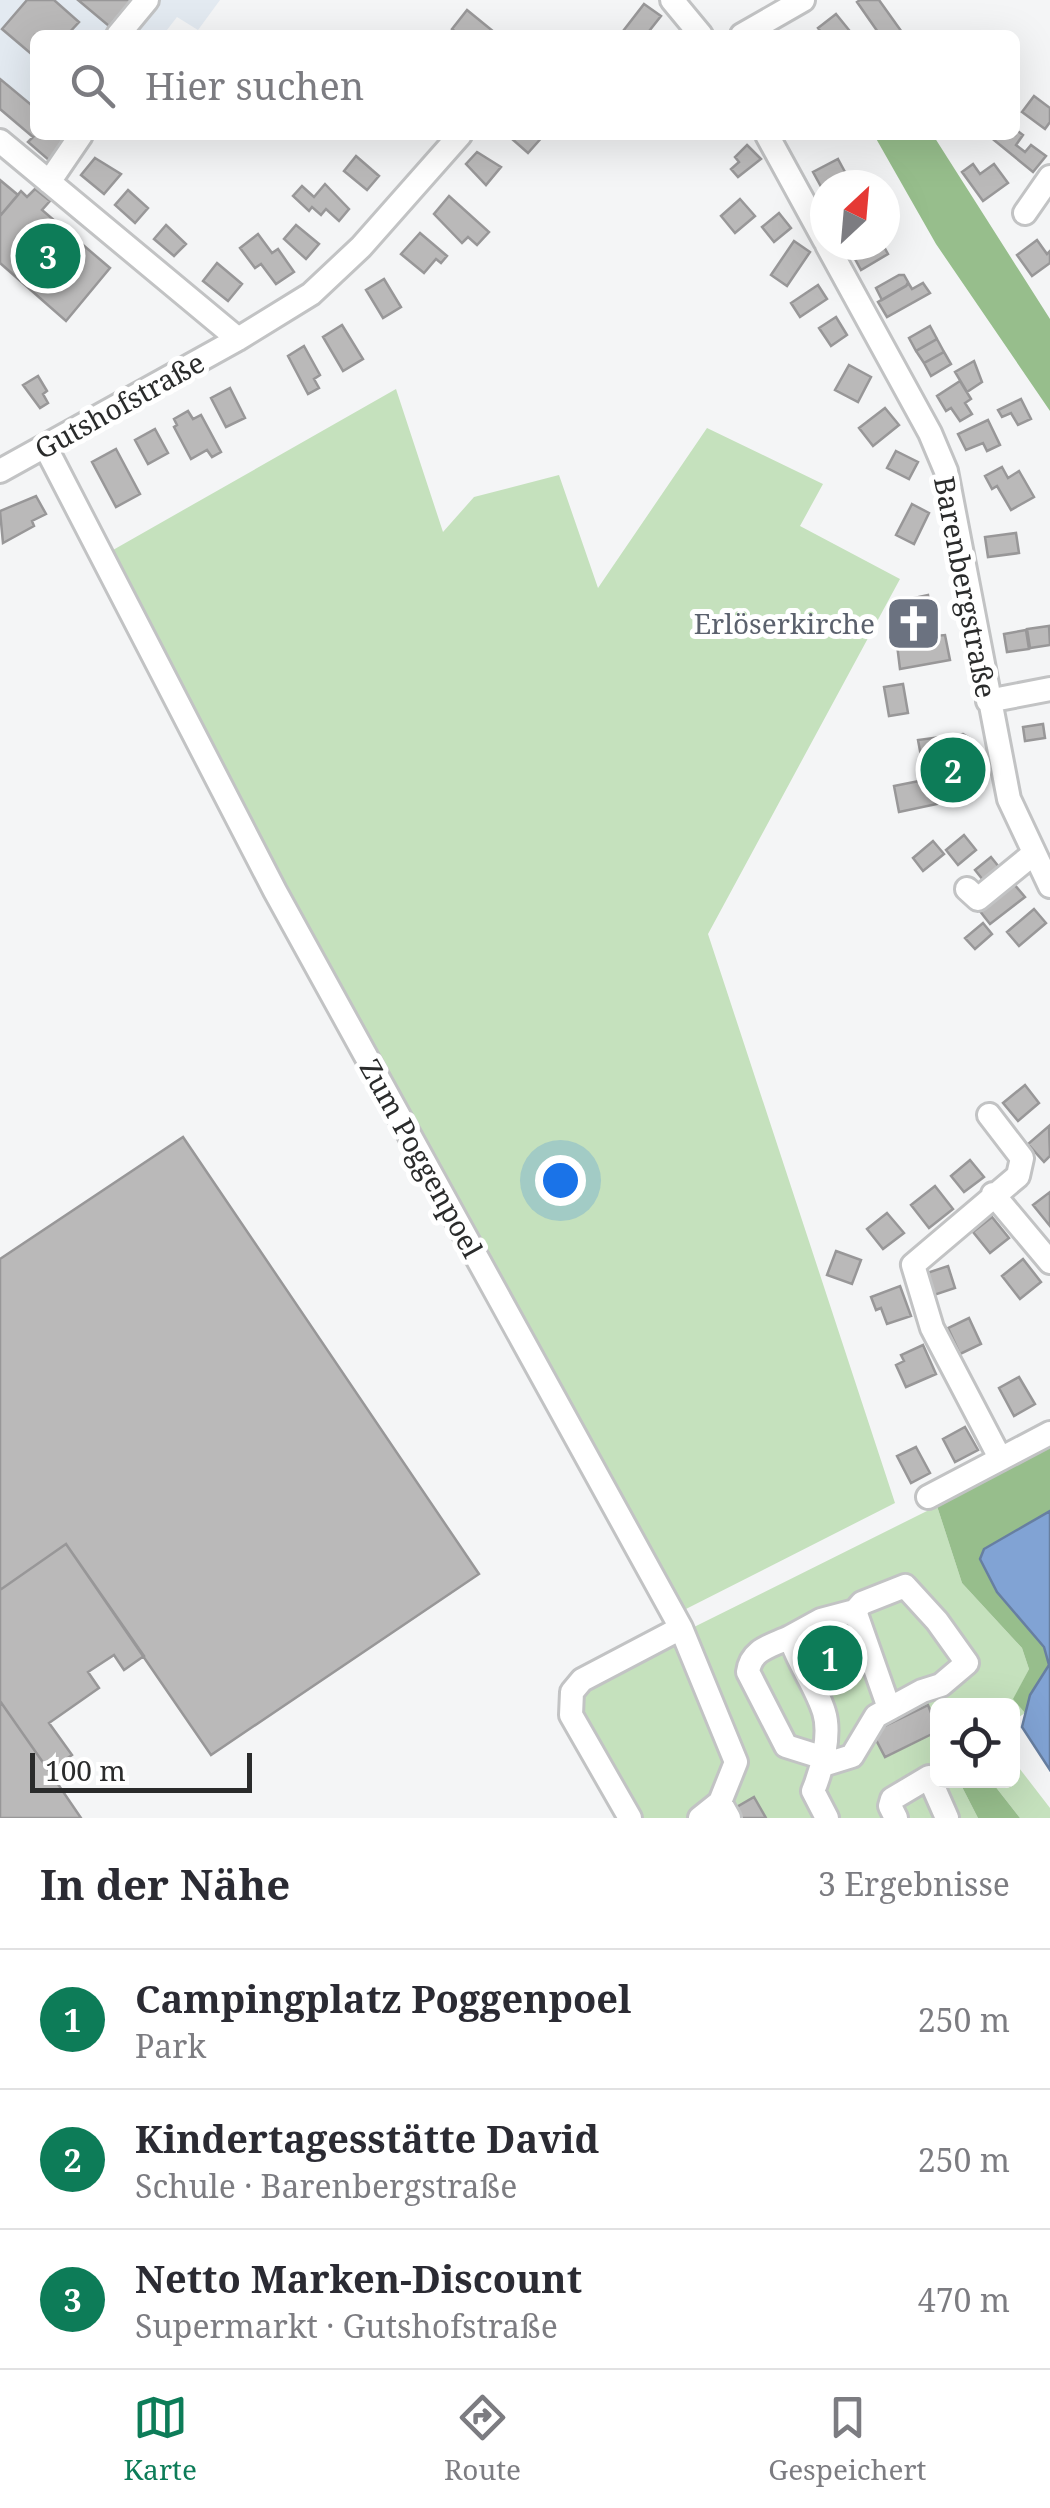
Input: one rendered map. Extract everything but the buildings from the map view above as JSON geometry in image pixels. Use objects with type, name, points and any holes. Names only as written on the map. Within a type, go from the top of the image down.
[{"type":"street","points":[[122,30],[147,0]]},
{"type":"street","points":[[672,0],[697,30]]},
{"type":"street","points":[[751,30],[803,0]]},
{"type":"street","name":"Gutshofstraße","points":[[0,140],[238,340]]},
{"type":"street","points":[[49,182],[78,140]]},
{"type":"street","name":"Gutshofstraße","points":[[0,471],[238,340],[311,294],[336,273],[456,140]]},
{"type":"street","name":"Barenbergstraße","points":[[769,140],[810,214]]},
{"type":"street","points":[[1025,213],[1050,177]]},
{"type":"street","name":"Barenbergstraße","points":[[835,260],[930,433],[946,472],[1008,799],[1050,886]]},
{"type":"street","name":"Zum Poggenpoel","points":[[46,446],[275,891],[680,1628],[736,1762],[724,1810]]},
{"type":"street","points":[[988,701],[1050,689]]},
{"type":"street","points":[[966,890],[978,899],[1032,854]]},
{"type":"street","points":[[989,1115],[1022,1158],[1018,1176],[913,1265],[932,1328],[1000,1458]]},
{"type":"street","points":[[993,1194],[1050,1262]]},
{"type":"street","points":[[928,1497],[1050,1434]]},
{"type":"street","points":[[905,1586],[967,1663],[940,1685],[876,1716],[852,1756],[822,1761],[786,1746],[748,1672],[757,1652],[790,1638],[821,1620],[855,1610],[862,1603],[905,1586]]},
{"type":"street","points":[[855,1610],[889,1708]]},
{"type":"street","points":[[630,1818],[571,1715],[572,1692],[582,1680],[680,1628]]},
{"type":"street","points":[[790,1638],[824,1712],[827,1732],[814,1791],[826,1818]]},
{"type":"street","points":[[896,1818],[890,1806],[892,1799],[929,1777],[947,1818]]},
{"type":"street","points":[[700,1818],[724,1810]]},
{"type":"shaded area","points":[[0,0],[220,0],[198,30],[177,17],[167,30],[30,30],[30,132],[0,107]]},
{"type":"shaded area","points":[[39,140],[84,140],[67,163]]},
{"type":"green space","points":[[877,140],[936,140],[1050,319],[1050,411],[936,244],[900,181],[900,170],[894,170]]},
{"type":"green space","points":[[396,389],[443,532],[474,497],[559,475],[598,588],[707,428],[823,484],[800,526],[900,579],[708,934],[895,1503],[682,1611],[279,882],[113,550]]},
{"type":"green space","points":[[1050,1447],[1050,1511],[984,1549],[997,1592],[1045,1647],[1049,1665],[1030,1695],[1025,1713],[1020,1698],[1014,1698],[1029,1669],[1022,1648],[962,1583],[937,1506]]},
{"type":"green space","points":[[937,1506],[962,1583],[1022,1648],[1029,1669],[1014,1698],[930,1698],[930,1788],[963,1788],[978,1818],[640,1818],[573,1712],[577,1690]]},
{"type":"green space","points":[[1020,1769],[1050,1808],[1050,1818],[1020,1818],[996,1788],[1020,1788]]},
{"type":"green space","points":[[963,1788],[996,1788],[1020,1818],[978,1818]]},
{"type":"water","points":[[1050,1511],[1050,1770],[1022,1727],[1030,1695],[1049,1665],[1044,1647],[997,1592],[980,1559],[984,1549]]},
{"type":"place","name":"Netto Marken-Discount","points":[[48,256]]},
{"type":"place","name":"Erlöserkirche","points":[[914,623]]},
{"type":"place","name":"Kindertagesstätte David","points":[[953,770]]},
{"type":"place","name":"Campingplatz Poggenpoel","points":[[830,1658]]}]
